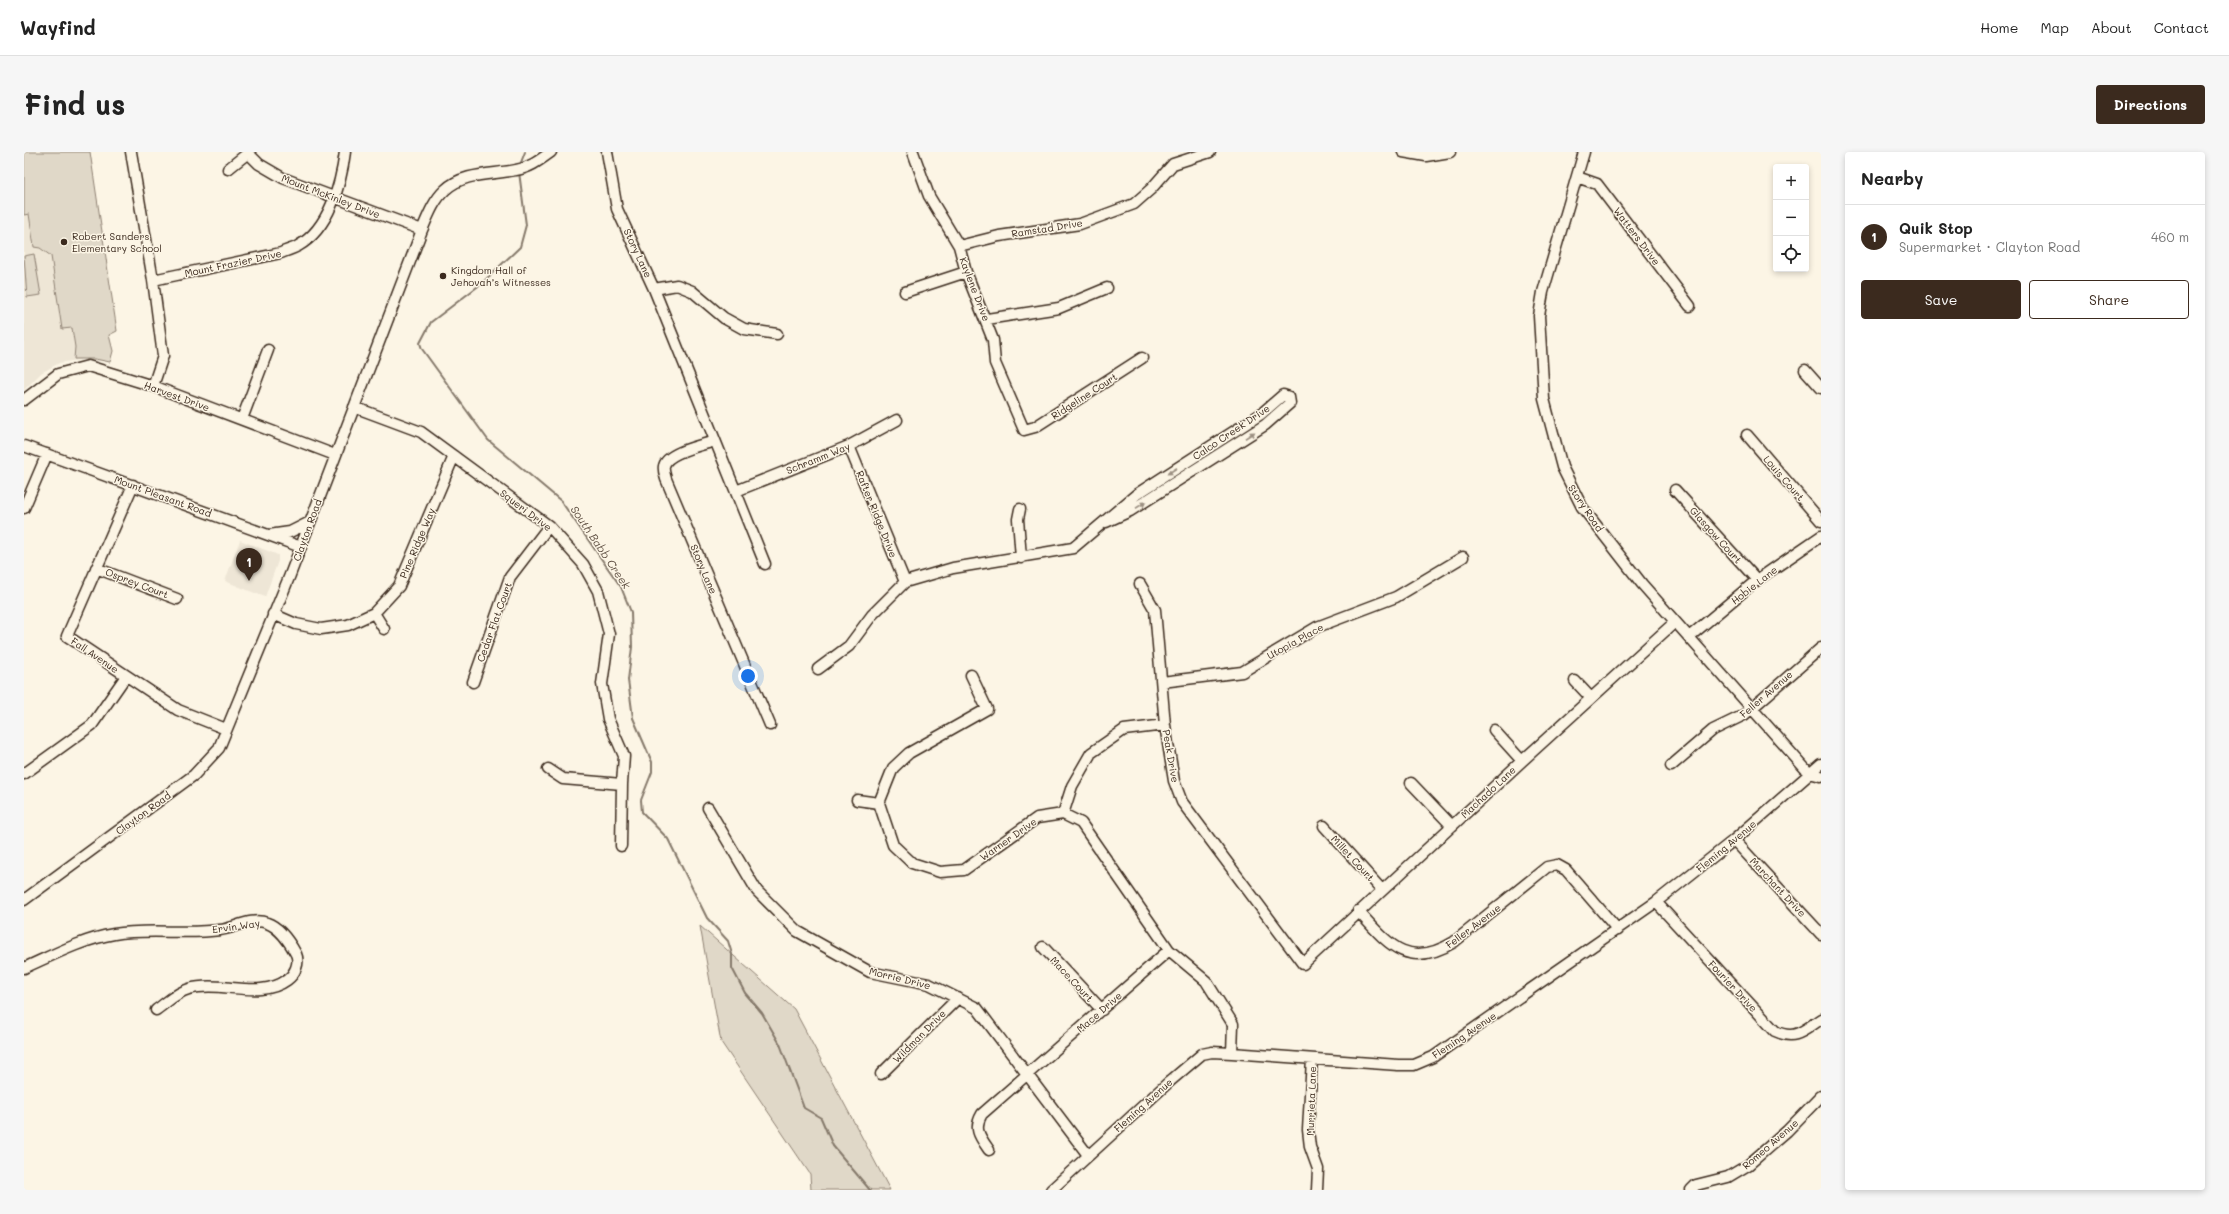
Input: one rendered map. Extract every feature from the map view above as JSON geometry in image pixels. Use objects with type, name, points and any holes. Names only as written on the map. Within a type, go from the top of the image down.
[{"type":"street","points":[[131,152],[153,280],[163,356],[153,386]]},
{"type":"street","name":"Mount Frazier Drive","points":[[153,280],[281,253],[299,246],[321,224],[333,197],[342,170],[345,152]]},
{"type":"street","name":"Clayton Road","points":[[24,900],[194,775],[219,748],[301,547],[422,230],[437,200],[451,185],[472,177],[527,167],[551,152]]},
{"type":"street","name":"Story Lane","points":[[607,152],[617,209],[654,289],[765,564]]},
{"type":"street","name":"Kaylene Drive","points":[[913,152],[929,196],[959,246],[966,272],[986,319],[993,340],[995,363],[1024,430]]},
{"type":"street","name":"Ramstad Drive","points":[[959,246],[999,236],[1080,224],[1134,204],[1151,189],[1173,164],[1210,152]]},
{"type":"street","points":[[1403,152],[1426,156],[1450,152]]},
{"type":"street","name":"Story Road","points":[[1584,152],[1543,292],[1539,316],[1543,386],[1548,418],[1562,467],[1575,495],[1642,584],[1809,773]]},
{"type":"street","points":[[228,169],[247,153]]},
{"type":"street","name":"Mount McKinley Drive","points":[[247,153],[259,164],[283,178],[422,230]]},
{"type":"street","name":"Watters Drive","points":[[1577,177],[1597,184],[1690,306]]},
{"type":"street","points":[[905,292],[966,272]]},
{"type":"street","points":[[654,289],[677,286],[682,287],[692,291],[724,318],[744,329],[777,334]]},
{"type":"street","points":[[986,319],[1059,308],[1107,288]]},
{"type":"street","points":[[242,419],[268,350]]},
{"type":"street","name":"Ridgeline Court","points":[[1024,430],[1036,427],[1142,358]]},
{"type":"street","name":"Harvest Drive","points":[[24,400],[58,374],[88,366],[153,386],[335,455]]},
{"type":"street","points":[[1805,370],[1821,388]]},
{"type":"street","name":"Calco Creek Drive","points":[[818,669],[849,646],[872,615],[905,582],[953,568],[1021,558],[1073,548],[1106,522],[1137,494],[1261,414],[1283,395],[1289,397],[1290,403],[1265,425],[1130,511],[1106,522]]},
{"type":"street","name":"Squeri Drive","points":[[354,407],[421,432],[550,526],[584,564],[598,591],[609,634],[602,684],[608,719],[624,756],[621,846]]},
{"type":"street","name":"Schramm Way","points":[[736,491],[849,446],[897,420]]},
{"type":"street","name":"Louis Court","points":[[1747,435],[1821,521]]},
{"type":"street","name":"Story Lane","points":[[715,441],[675,454],[667,460],[664,470],[666,478],[770,725]]},
{"type":"street","name":"Mount Pleasant Road","points":[[24,446],[301,547]]},
{"type":"street","name":"Rafter Ridge Drive","points":[[849,446],[905,582]]},
{"type":"street","points":[[24,508],[47,454]]},
{"type":"street","name":"Pine Ridge Way","points":[[273,614],[296,624],[321,629],[348,625],[374,613],[399,586],[454,456]]},
{"type":"street","name":"Fall Avenue","points":[[133,485],[67,636],[178,710],[226,729]]},
{"type":"street","name":"Glasgow Court","points":[[1676,490],[1757,580]]},
{"type":"street","points":[[1020,509],[1018,519],[1021,558]]},
{"type":"street","points":[[268,535],[290,532],[310,522]]},
{"type":"street","name":"Cedar Flat Court","points":[[473,682],[510,577],[550,526]]},
{"type":"street","name":"Hobie Lane","points":[[1689,637],[1757,580],[1821,536]]},
{"type":"street","name":"Utopia Place","points":[[1162,682],[1242,672],[1317,627],[1396,597],[1463,557]]},
{"type":"street","name":"Osprey Court","points":[[96,568],[177,599]]},
{"type":"street","name":"Peak Drive","points":[[1140,584],[1155,610],[1165,725],[1174,781],[1182,802],[1303,964]]},
{"type":"street","points":[[374,613],[384,629]]},
{"type":"street","name":"Machado Lane","points":[[1303,964],[1358,911],[1522,760],[1675,622]]},
{"type":"street","name":"Feller Avenue","points":[[1671,766],[1713,730],[1744,715],[1751,707],[1821,648]]},
{"type":"street","points":[[857,800],[880,803],[893,768],[909,753],[987,709],[971,675]]},
{"type":"street","points":[[24,774],[92,725],[126,676]]},
{"type":"street","points":[[1575,681],[1591,698]]},
{"type":"street","points":[[1165,725],[1124,730],[1092,753],[1072,786],[1063,814],[1081,823],[1169,950],[1206,981],[1233,1024],[1232,1053]]},
{"type":"street","points":[[1494,730],[1522,760]]},
{"type":"street","name":"Fleming Avenue","points":[[1051,1190],[1088,1155],[1202,1054],[1212,1052],[1232,1053],[1398,1065],[1414,1065],[1433,1057],[1618,930],[1656,902],[1734,840],[1821,764]]},
{"type":"street","points":[[548,769],[564,779],[622,784]]},
{"type":"street","points":[[1809,773],[1821,776]]},
{"type":"street","points":[[1411,783],[1452,826]]},
{"type":"street","name":"Warner Drive","points":[[880,803],[893,845],[912,864],[940,872],[964,870],[1037,818],[1063,814]]},
{"type":"street","name":"Morrie Drive","points":[[708,808],[757,891],[797,931],[870,972],[929,984],[977,1008],[1029,1074],[1088,1155]]},
{"type":"street","name":"Millet Court","points":[[1324,826],[1382,890]]},
{"type":"street","name":"Marchant Drive","points":[[1734,840],[1821,934]]},
{"type":"street","name":"Feller Avenue","points":[[1358,911],[1392,946],[1405,952],[1422,955],[1439,951],[1454,942],[1547,867],[1557,865],[1566,870],[1618,930]]},
{"type":"street","name":"Fourier Drive","points":[[1656,902],[1775,1031],[1784,1035],[1796,1035],[1821,1019]]},
{"type":"street","name":"Ervin Way","points":[[24,968],[73,946],[114,934],[138,931],[220,930],[259,922],[267,923],[274,927],[290,943],[297,956],[295,970],[287,980],[267,988],[204,987],[189,989],[156,1010]]},
{"type":"street","name":"Mace Court","points":[[1042,947],[1102,1010]]},
{"type":"street","name":"Mace Drive","points":[[989,1150],[979,1134],[977,1122],[982,1114],[1169,950]]},
{"type":"street","name":"Wildman Drive","points":[[881,1074],[958,998]]},
{"type":"street","name":"Murrieta Lane","points":[[1312,1059],[1308,1130],[1310,1147],[1318,1169],[1316,1190]]},
{"type":"street","name":"Romeo Avenue","points":[[1691,1190],[1696,1185],[1728,1177],[1748,1165],[1787,1131],[1821,1096]]},
{"type":"shaded area","name":"Robert Sanders Elementary School","points":[[24,152],[90,152],[117,331],[109,335],[113,351],[110,362],[84,359],[59,363],[41,373],[24,390]]},
{"type":"shaded area","name":"Robert Sanders Elementary School","points":[[24,152],[90,152],[117,331],[109,335],[113,351],[110,362],[95,359],[74,359],[75,347],[72,328],[62,329],[51,256],[40,248],[34,247],[29,214],[24,215]]},
{"type":"shaded area","points":[[34,254],[41,295],[27,297],[24,256]]},
{"type":"shaded area","points":[[240,540],[278,555],[278,561],[265,597],[225,581]]},
{"type":"shaded area","points":[[700,926],[794,1009],[890,1190],[811,1190],[810,1174],[721,1042]]},
{"type":"waterway","name":"South Babb Creek","points":[[520,165],[525,152]]},
{"type":"waterway","name":"South Babb Creek","points":[[519,172],[526,225],[520,247],[481,284],[431,322],[420,343],[422,349],[488,440],[561,501],[621,587],[631,612],[632,647],[628,680],[633,718],[652,762],[652,772],[641,800],[642,812],[668,839],[707,918],[728,941],[732,954],[732,968],[745,993],[762,1013],[780,1044],[804,1108],[821,1118],[833,1146],[870,1190]]},
{"type":"place","name":"Robert Sanders Elementary School","points":[[64,242]]},
{"type":"place","name":"Kingdom Hall of Jehovah’s Witnesses","points":[[443,276]]},
{"type":"place","name":"Quik Stop","points":[[249,581]]}]
